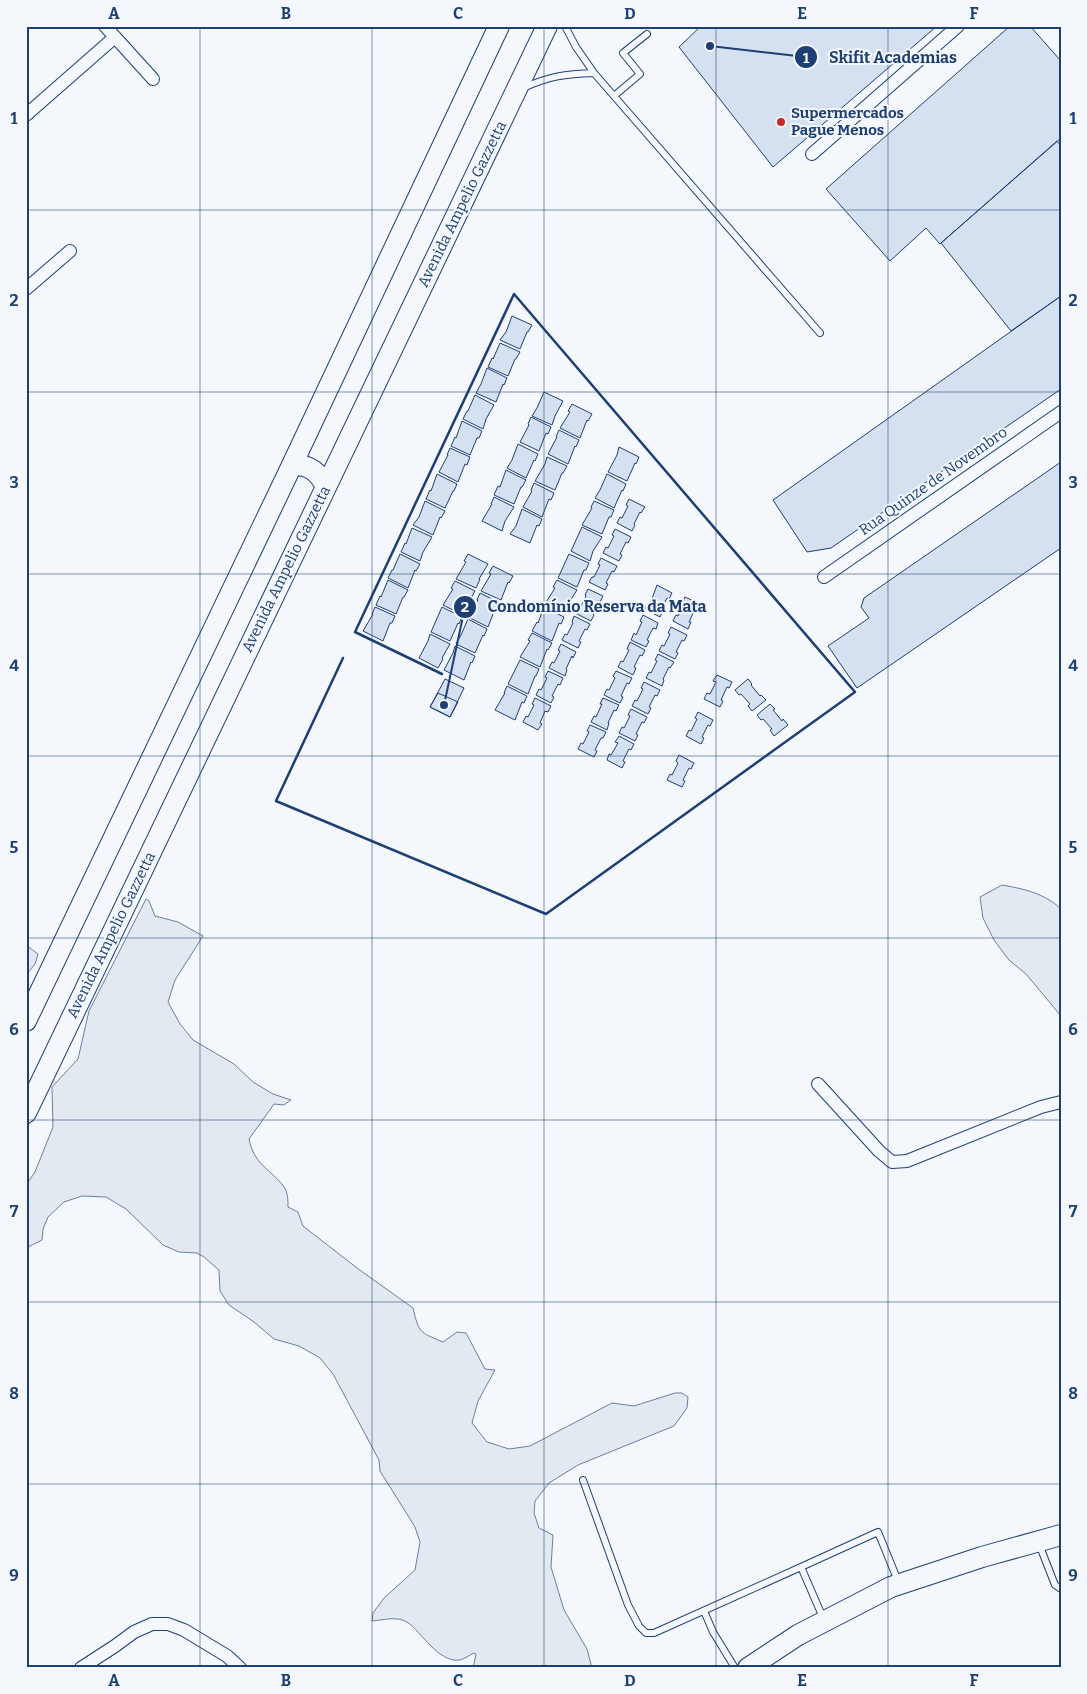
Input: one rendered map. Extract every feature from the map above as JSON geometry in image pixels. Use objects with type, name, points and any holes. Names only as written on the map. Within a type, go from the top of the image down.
[{"type":"main road","points":[[26,1021],[292,465],[499,26]]},
{"type":"main road","name":"Avenida Ampelio Gazzetta","points":[[26,1113],[547,26]]},
{"type":"main road","points":[[292,465],[300,464],[318,473],[326,487]]},
{"type":"main road","points":[[748,1668],[798,1635],[900,1584],[1061,1535]]},
{"type":"street","points":[[105,26],[153,79]]},
{"type":"street","points":[[812,154],[958,26]]},
{"type":"street","points":[[26,114],[115,37]]},
{"type":"street","points":[[26,289],[70,251]]},
{"type":"street","name":"Rua Quinze de Novembro","points":[[824,577],[1061,412]]},
{"type":"street","points":[[818,1084],[879,1151],[892,1162],[908,1161],[1041,1107],[1061,1102]]},
{"type":"street","points":[[81,1668],[134,1632],[152,1624],[168,1624],[184,1630],[227,1656],[240,1668]]},
{"type":"lane","points":[[565,26],[576,47],[594,73],[820,333]]},
{"type":"lane","points":[[614,96],[640,74],[623,53],[647,34]]},
{"type":"lane","points":[[516,92],[539,81],[562,74],[594,73]]},
{"type":"lane","points":[[583,1480],[628,1605],[638,1626],[646,1633],[654,1633],[704,1612],[878,1532],[900,1584]]},
{"type":"lane","points":[[1038,1541],[1055,1585],[1061,1589]]},
{"type":"lane","points":[[801,1567],[825,1621]]},
{"type":"lane","points":[[704,1612],[713,1632],[735,1668]]},
{"type":"shaded area","points":[[1002,885],[1041,895],[1061,909],[1061,1016],[1026,974],[1009,960],[994,940],[983,918],[980,897]]},
{"type":"shaded area","points":[[146,899],[149,901],[155,916],[178,922],[203,936],[175,980],[168,1002],[180,1024],[193,1040],[234,1064],[253,1082],[273,1094],[291,1100],[284,1105],[274,1104],[249,1139],[251,1148],[259,1161],[285,1189],[288,1197],[288,1207],[298,1212],[303,1226],[413,1308],[421,1331],[443,1342],[457,1332],[466,1333],[485,1369],[495,1370],[478,1401],[472,1423],[487,1442],[509,1449],[530,1446],[612,1403],[634,1406],[675,1393],[682,1393],[688,1397],[687,1408],[674,1426],[578,1465],[549,1483],[535,1501],[534,1513],[539,1528],[553,1535],[551,1567],[564,1610],[587,1649],[592,1668],[471,1668],[476,1654],[474,1653],[460,1660],[452,1660],[438,1652],[413,1627],[403,1620],[385,1619],[372,1621],[373,1613],[384,1598],[415,1570],[420,1542],[415,1527],[380,1471],[379,1460],[333,1374],[320,1358],[299,1346],[274,1339],[254,1322],[229,1305],[220,1291],[219,1270],[204,1257],[197,1253],[179,1252],[163,1245],[126,1209],[106,1197],[82,1196],[64,1202],[48,1217],[43,1229],[42,1240],[26,1248],[26,1185],[35,1172],[53,1127],[52,1087],[78,1059],[89,1011]]},
{"type":"shaded area","points":[[26,945],[38,954],[35,964],[26,975]]},
{"type":"building","name":"Supermercados Pague Menos","points":[[701,26],[937,26],[773,167],[679,47]]},
{"type":"building","points":[[1010,26],[1030,26],[1061,61],[1061,138],[940,244],[926,228],[890,261],[826,189]]},
{"type":"building","points":[[1057,141],[1061,146],[1061,296],[1011,331],[941,243]]},
{"type":"building","points":[[1061,296],[1061,389],[831,548],[807,552],[773,500]]},
{"type":"building","points":[[512,316],[532,325],[520,349],[500,340],[506,332]]},
{"type":"building","points":[[500,343],[520,352],[508,376],[488,367]]},
{"type":"building","points":[[487,368],[507,378],[496,402],[476,393]]},
{"type":"building","points":[[544,392],[563,401],[552,425],[532,416]]},
{"type":"building","points":[[475,395],[494,405],[483,429],[463,419]]},
{"type":"building","points":[[572,404],[592,414],[587,420],[580,438],[560,428],[570,412],[568,411]]},
{"type":"building","points":[[531,417],[551,427],[548,434],[546,433],[539,451],[520,442]]},
{"type":"building","points":[[462,421],[482,431],[470,455],[451,446]]},
{"type":"building","points":[[559,430],[579,440],[568,464],[548,454]]},
{"type":"building","points":[[518,444],[538,454],[526,478],[507,468]]},
{"type":"building","points":[[619,447],[639,457],[627,481],[608,472]]},
{"type":"building","points":[[450,448],[470,457],[458,482],[439,472]]},
{"type":"building","points":[[547,457],[567,466],[555,490],[535,481]]},
{"type":"building","points":[[1061,462],[1061,548],[857,688],[828,646],[869,618],[861,607],[864,598]]},
{"type":"building","points":[[506,470],[526,480],[514,504],[494,495],[498,486],[500,487]]},
{"type":"building","points":[[437,474],[457,484],[445,508],[426,499]]},
{"type":"building","points":[[607,474],[626,484],[614,508],[595,498]]},
{"type":"building","points":[[534,483],[554,493],[551,500],[549,499],[542,517],[523,507],[532,491]]},
{"type":"building","points":[[494,497],[514,507],[505,521],[502,531],[482,521]]},
{"type":"building","points":[[629,499],[645,507],[640,512],[632,531],[617,523],[628,506],[626,505]]},
{"type":"building","points":[[425,501],[445,511],[440,517],[433,535],[413,525],[419,517]]},
{"type":"building","points":[[594,501],[614,510],[602,534],[582,525]]},
{"type":"building","points":[[522,509],[542,519],[539,526],[537,525],[530,543],[510,534],[516,526]]},
{"type":"building","points":[[582,527],[602,537],[593,551],[590,561],[571,551]]},
{"type":"building","points":[[412,528],[432,537],[420,561],[401,552]]},
{"type":"building","points":[[615,529],[631,537],[620,554],[622,555],[619,561],[603,553],[614,536],[612,535]]},
{"type":"building","points":[[400,554],[420,564],[415,570],[408,588],[388,578]]},
{"type":"building","points":[[468,554],[488,564],[476,588],[456,579],[466,562],[464,561]]},
{"type":"building","points":[[569,554],[589,563],[577,587],[558,578]]},
{"type":"building","points":[[601,558],[617,566],[606,583],[608,584],[605,590],[589,582],[600,565],[598,564]]},
{"type":"building","points":[[493,566],[513,576],[508,582],[501,600],[481,591],[491,574],[489,573]]},
{"type":"building","points":[[388,580],[408,590],[396,614],[376,605]]},
{"type":"building","points":[[557,580],[577,590],[568,604],[565,614],[545,604],[555,588],[553,587]]},
{"type":"building","points":[[455,581],[475,591],[470,597],[463,615],[443,605],[453,589],[451,588]]},
{"type":"building","points":[[657,585],[672,593],[661,610],[663,611],[660,617],[645,609],[648,603],[650,604]]},
{"type":"building","points":[[588,589],[603,596],[592,613],[594,615],[591,621],[575,613],[580,608]]},
{"type":"building","points":[[480,593],[500,603],[495,609],[488,627],[468,617]]},
{"type":"building","points":[[685,597],[700,604],[697,610],[695,609],[688,629],[673,621],[684,604],[682,603]]},
{"type":"building","points":[[375,607],[395,616],[383,641],[363,631]]},
{"type":"building","points":[[442,607],[462,617],[450,641],[431,632]]},
{"type":"building","points":[[544,607],[564,617],[561,624],[559,623],[552,641],[532,631],[538,623]]},
{"type":"building","points":[[643,615],[658,623],[656,629],[653,628],[647,640],[649,641],[646,647],[631,640],[634,633],[636,635]]},
{"type":"building","points":[[574,616],[590,624],[579,641],[581,642],[578,648],[562,640],[573,623]]},
{"type":"building","points":[[468,619],[487,629],[475,653],[456,644]]},
{"type":"building","points":[[671,627],[687,635],[676,652],[678,653],[675,659],[659,651],[670,634],[668,633]]},
{"type":"building","points":[[532,633],[552,643],[547,649],[540,667],[520,657],[530,641],[528,640]]},
{"type":"building","points":[[430,634],[450,644],[438,668],[419,658]]},
{"type":"building","points":[[630,642],[645,650],[634,667],[636,668],[633,675],[618,667],[629,650],[627,649]]},
{"type":"building","points":[[561,644],[576,652],[566,669],[565,676],[549,668],[560,651],[558,650]]},
{"type":"building","points":[[455,646],[475,656],[464,680],[444,670]]},
{"type":"building","points":[[658,654],[674,662],[663,679],[662,686],[646,678],[657,661],[655,660]]},
{"type":"building","points":[[520,660],[539,669],[528,694],[508,684]]},
{"type":"building","points":[[548,671],[563,678],[552,696],[554,697],[551,703],[536,695],[547,678],[545,677]]},
{"type":"building","points":[[616,671],[632,678],[629,684],[627,683],[620,703],[604,695],[615,678],[613,676]]},
{"type":"building","points":[[717,675],[732,682],[729,688],[727,687],[720,707],[704,699],[707,693],[710,694],[716,682],[713,681]]},
{"type":"building","points":[[445,679],[464,688],[450,717],[430,707]]},
{"type":"building","points":[[748,679],[760,696],[766,700],[752,711],[748,706],[750,704],[735,690]]},
{"type":"building","points":[[644,682],[660,690],[649,707],[651,708],[648,714],[632,706],[643,689],[641,688]]},
{"type":"building","points":[[507,686],[527,696],[524,703],[522,702],[515,720],[495,710]]},
{"type":"building","points":[[438,693],[458,702],[450,717],[430,707]]},
{"type":"building","points":[[535,698],[551,706],[548,712],[545,711],[540,723],[542,724],[538,730],[523,722],[534,705],[532,704]]},
{"type":"building","points":[[603,698],[619,705],[616,711],[614,710],[607,730],[591,722],[594,716],[596,717]]},
{"type":"building","points":[[770,704],[782,721],[783,719],[788,725],[774,736],[770,730],[772,729],[757,715]]},
{"type":"building","points":[[631,709],[647,717],[636,734],[638,735],[635,741],[619,733],[630,716],[628,715]]},
{"type":"building","points":[[698,712],[713,720],[702,737],[704,738],[701,744],[686,736],[697,719],[695,718]]},
{"type":"building","points":[[590,725],[606,732],[595,750],[597,751],[594,757],[578,749],[589,732],[587,731]]},
{"type":"building","points":[[619,736],[634,744],[623,761],[625,762],[622,768],[607,760],[609,754],[611,755],[618,743],[615,742]]},
{"type":"building","points":[[679,755],[694,763],[683,780],[685,781],[682,787],[667,780],[678,763],[676,761]]},
{"type":"wall","points":[[343,658],[276,801],[546,914],[855,692],[514,294],[355,632],[442,674]]},
{"type":"place","name":"Skifit Academias","points":[[710,46]]},
{"type":"place","name":"Supermercados Pague Menos","points":[[781,122]]},
{"type":"place","name":"Condomínio Reserva da Mata","points":[[444,705]]}]
